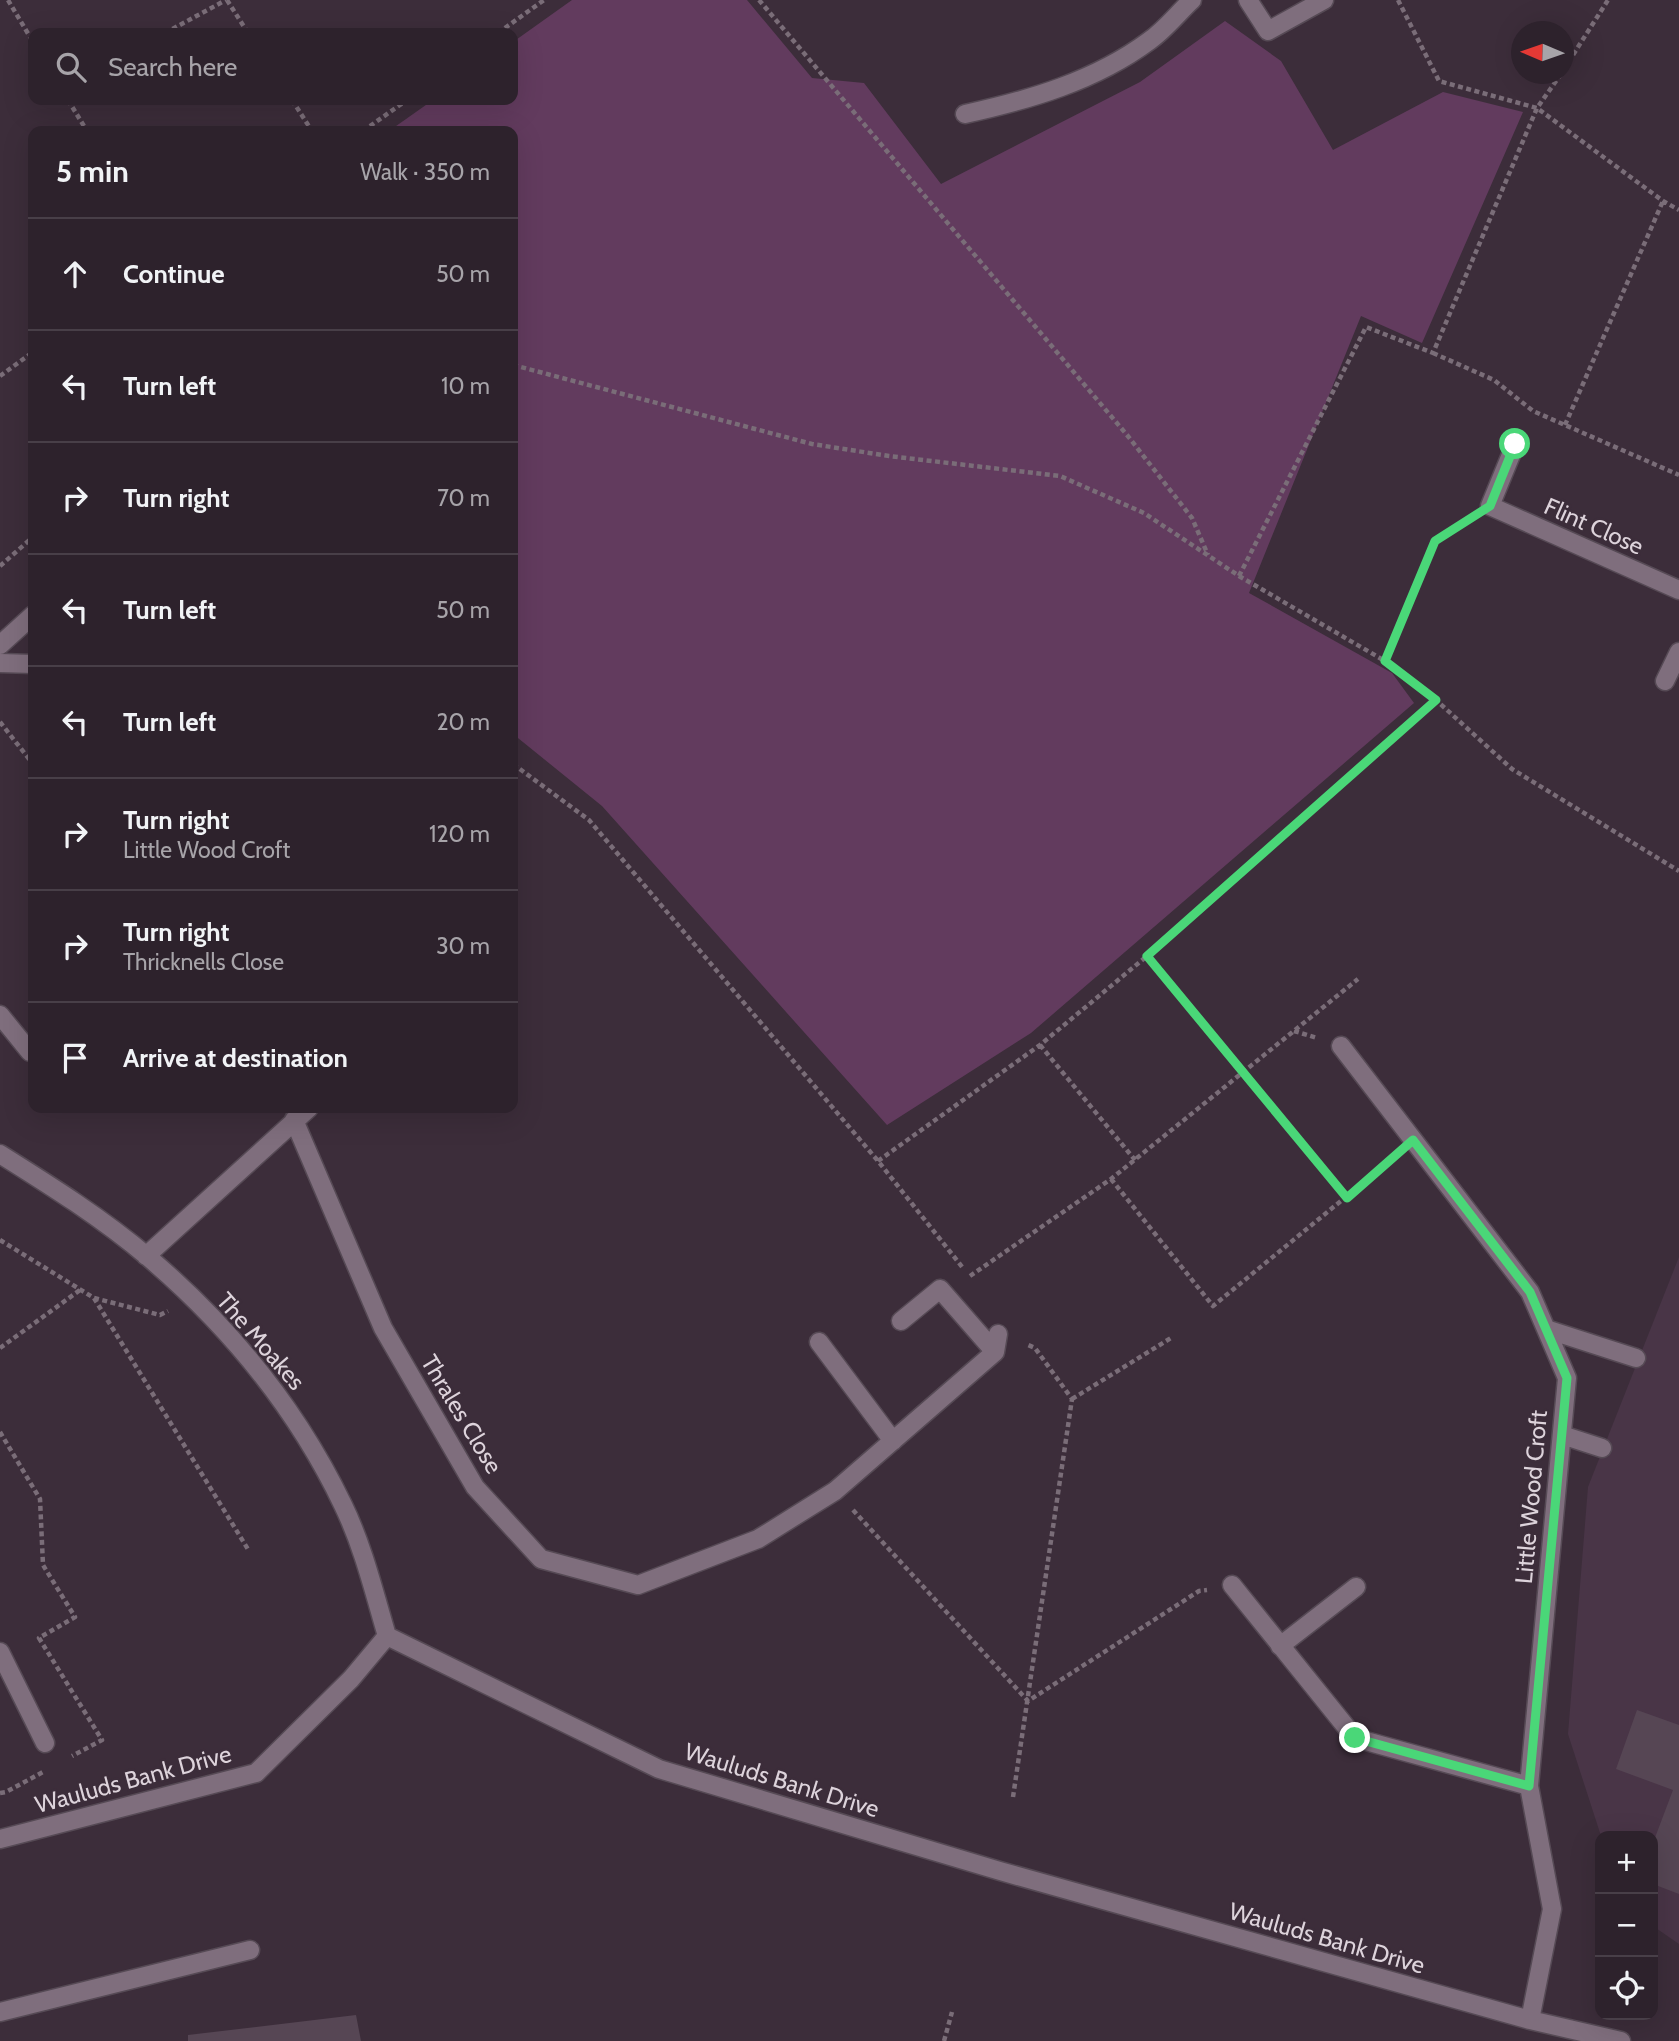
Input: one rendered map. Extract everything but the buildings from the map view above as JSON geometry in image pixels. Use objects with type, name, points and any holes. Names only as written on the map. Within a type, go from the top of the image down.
[{"type":"street","points":[[965,114],[1021,102],[1094,74],[1150,41],[1175,7],[1192,0]]},
{"type":"street","points":[[1248,0],[1268,31],[1324,0]]},
{"type":"street","points":[[1490,506],[1515,444]]},
{"type":"street","name":"Flint Close","points":[[1490,506],[1679,590]]},
{"type":"street","points":[[0,645],[28,620]]},
{"type":"street","points":[[1665,681],[1679,652]]},
{"type":"street","points":[[0,663],[28,664]]},
{"type":"street","points":[[0,1015],[28,1050]]},
{"type":"street","name":"Little Wood Croft","points":[[1341,1046],[1530,1292],[1567,1378],[1529,1786],[1552,1909],[1530,2020]]},
{"type":"street","points":[[146,1256],[303,1113]]},
{"type":"street","name":"Thrales Close","points":[[295,1120],[383,1328],[475,1487],[541,1559],[638,1585],[758,1539],[835,1491],[893,1441],[996,1343]]},
{"type":"street","name":"The Moakes","points":[[0,1154],[71,1199],[146,1256],[254,1363],[297,1422],[344,1507],[365,1562],[387,1636]]},
{"type":"street","points":[[901,1321],[940,1289],[996,1343]]},
{"type":"street","points":[[1546,1329],[1636,1358]]},
{"type":"street","points":[[819,1342],[893,1441]]},
{"type":"street","points":[[1562,1435],[1602,1448]]},
{"type":"street","points":[[1232,1585],[1355,1738],[1529,1786]]},
{"type":"street","points":[[1280,1646],[1356,1587]]},
{"type":"street","name":"Wauluds Bank Drive","points":[[0,1839],[256,1773],[351,1679],[387,1636],[659,1769],[1000,1871],[1530,2020],[1621,2041]]},
{"type":"street","points":[[0,1652],[45,1743]]},
{"type":"street","points":[[0,2012],[250,1950]]},
{"type":"path","points":[[8,0],[28,34]]},
{"type":"path","points":[[174,28],[226,0],[245,28]]},
{"type":"path","points":[[505,28],[544,0]]},
{"type":"path","points":[[759,0],[1127,435],[1192,518],[1208,556]]},
{"type":"path","points":[[1398,0],[1439,81],[1537,108],[1679,210]]},
{"type":"path","points":[[1574,52],[1608,0]]},
{"type":"path","points":[[1433,353],[1537,108],[1553,84]]},
{"type":"path","points":[[71,105],[84,126]]},
{"type":"path","points":[[295,105],[310,126]]},
{"type":"path","points":[[370,126],[400,105]]},
{"type":"path","points":[[1564,425],[1663,201]]},
{"type":"path","points":[[1240,576],[1366,327],[1494,380],[1533,411],[1679,475]]},
{"type":"path","points":[[0,376],[28,356]]},
{"type":"path","points":[[518,366],[811,444],[1060,476],[1144,513],[1240,576],[1385,661],[1436,700],[1511,769],[1679,871]]},
{"type":"path","points":[[1385,661],[1435,541],[1490,506]]},
{"type":"path","points":[[0,566],[28,541]]},
{"type":"path","points":[[878,1161],[1041,1045],[1147,956],[1436,700]]},
{"type":"path","points":[[0,722],[28,758]]},
{"type":"path","points":[[518,768],[589,820],[878,1161],[978,1286]]},
{"type":"path","points":[[1147,956],[1347,1198]]},
{"type":"path","points":[[970,1276],[1111,1179],[1358,979]]},
{"type":"path","points":[[1041,1045],[1135,1160]]},
{"type":"path","points":[[1111,1179],[1213,1306],[1347,1198],[1413,1140]]},
{"type":"path","points":[[0,1240],[94,1298],[160,1315],[190,1297]]},
{"type":"path","points":[[0,1348],[80,1290]]},
{"type":"path","points":[[94,1298],[249,1551]]},
{"type":"path","points":[[1072,1399],[1171,1338]]},
{"type":"path","points":[[996,1343],[1035,1348],[1072,1399],[1013,1797]]},
{"type":"path","points":[[0,1432],[40,1499],[43,1565],[75,1617],[39,1638],[102,1740],[66,1759]]},
{"type":"path","points":[[835,1491],[1028,1701]]},
{"type":"path","points":[[1028,1701],[1199,1591],[1232,1585]]},
{"type":"path","points":[[0,1793],[54,1766]]},
{"type":"path","points":[[944,2041],[952,2012]]},
{"type":"shaded area","points":[[572,0],[747,0],[812,78],[864,83],[941,184],[1140,82],[1225,21],[1281,61],[1333,150],[1443,92],[1523,112],[1422,343],[1361,316],[1249,593],[1392,673],[1414,703],[1031,1033],[887,1125],[602,806],[518,738],[518,126],[396,126],[426,105],[518,105],[518,38]]},
{"type":"shaded area","points":[[1679,1257],[1679,1944],[1658,1929],[1658,1831],[1599,1831],[1568,1734],[1588,1487]]},
{"type":"route","points":[[1355,1738],[1529,1786],[1567,1378],[1530,1292],[1413,1140],[1347,1198],[1147,956],[1436,700],[1385,661],[1435,541],[1490,506],[1515,444]]}]
